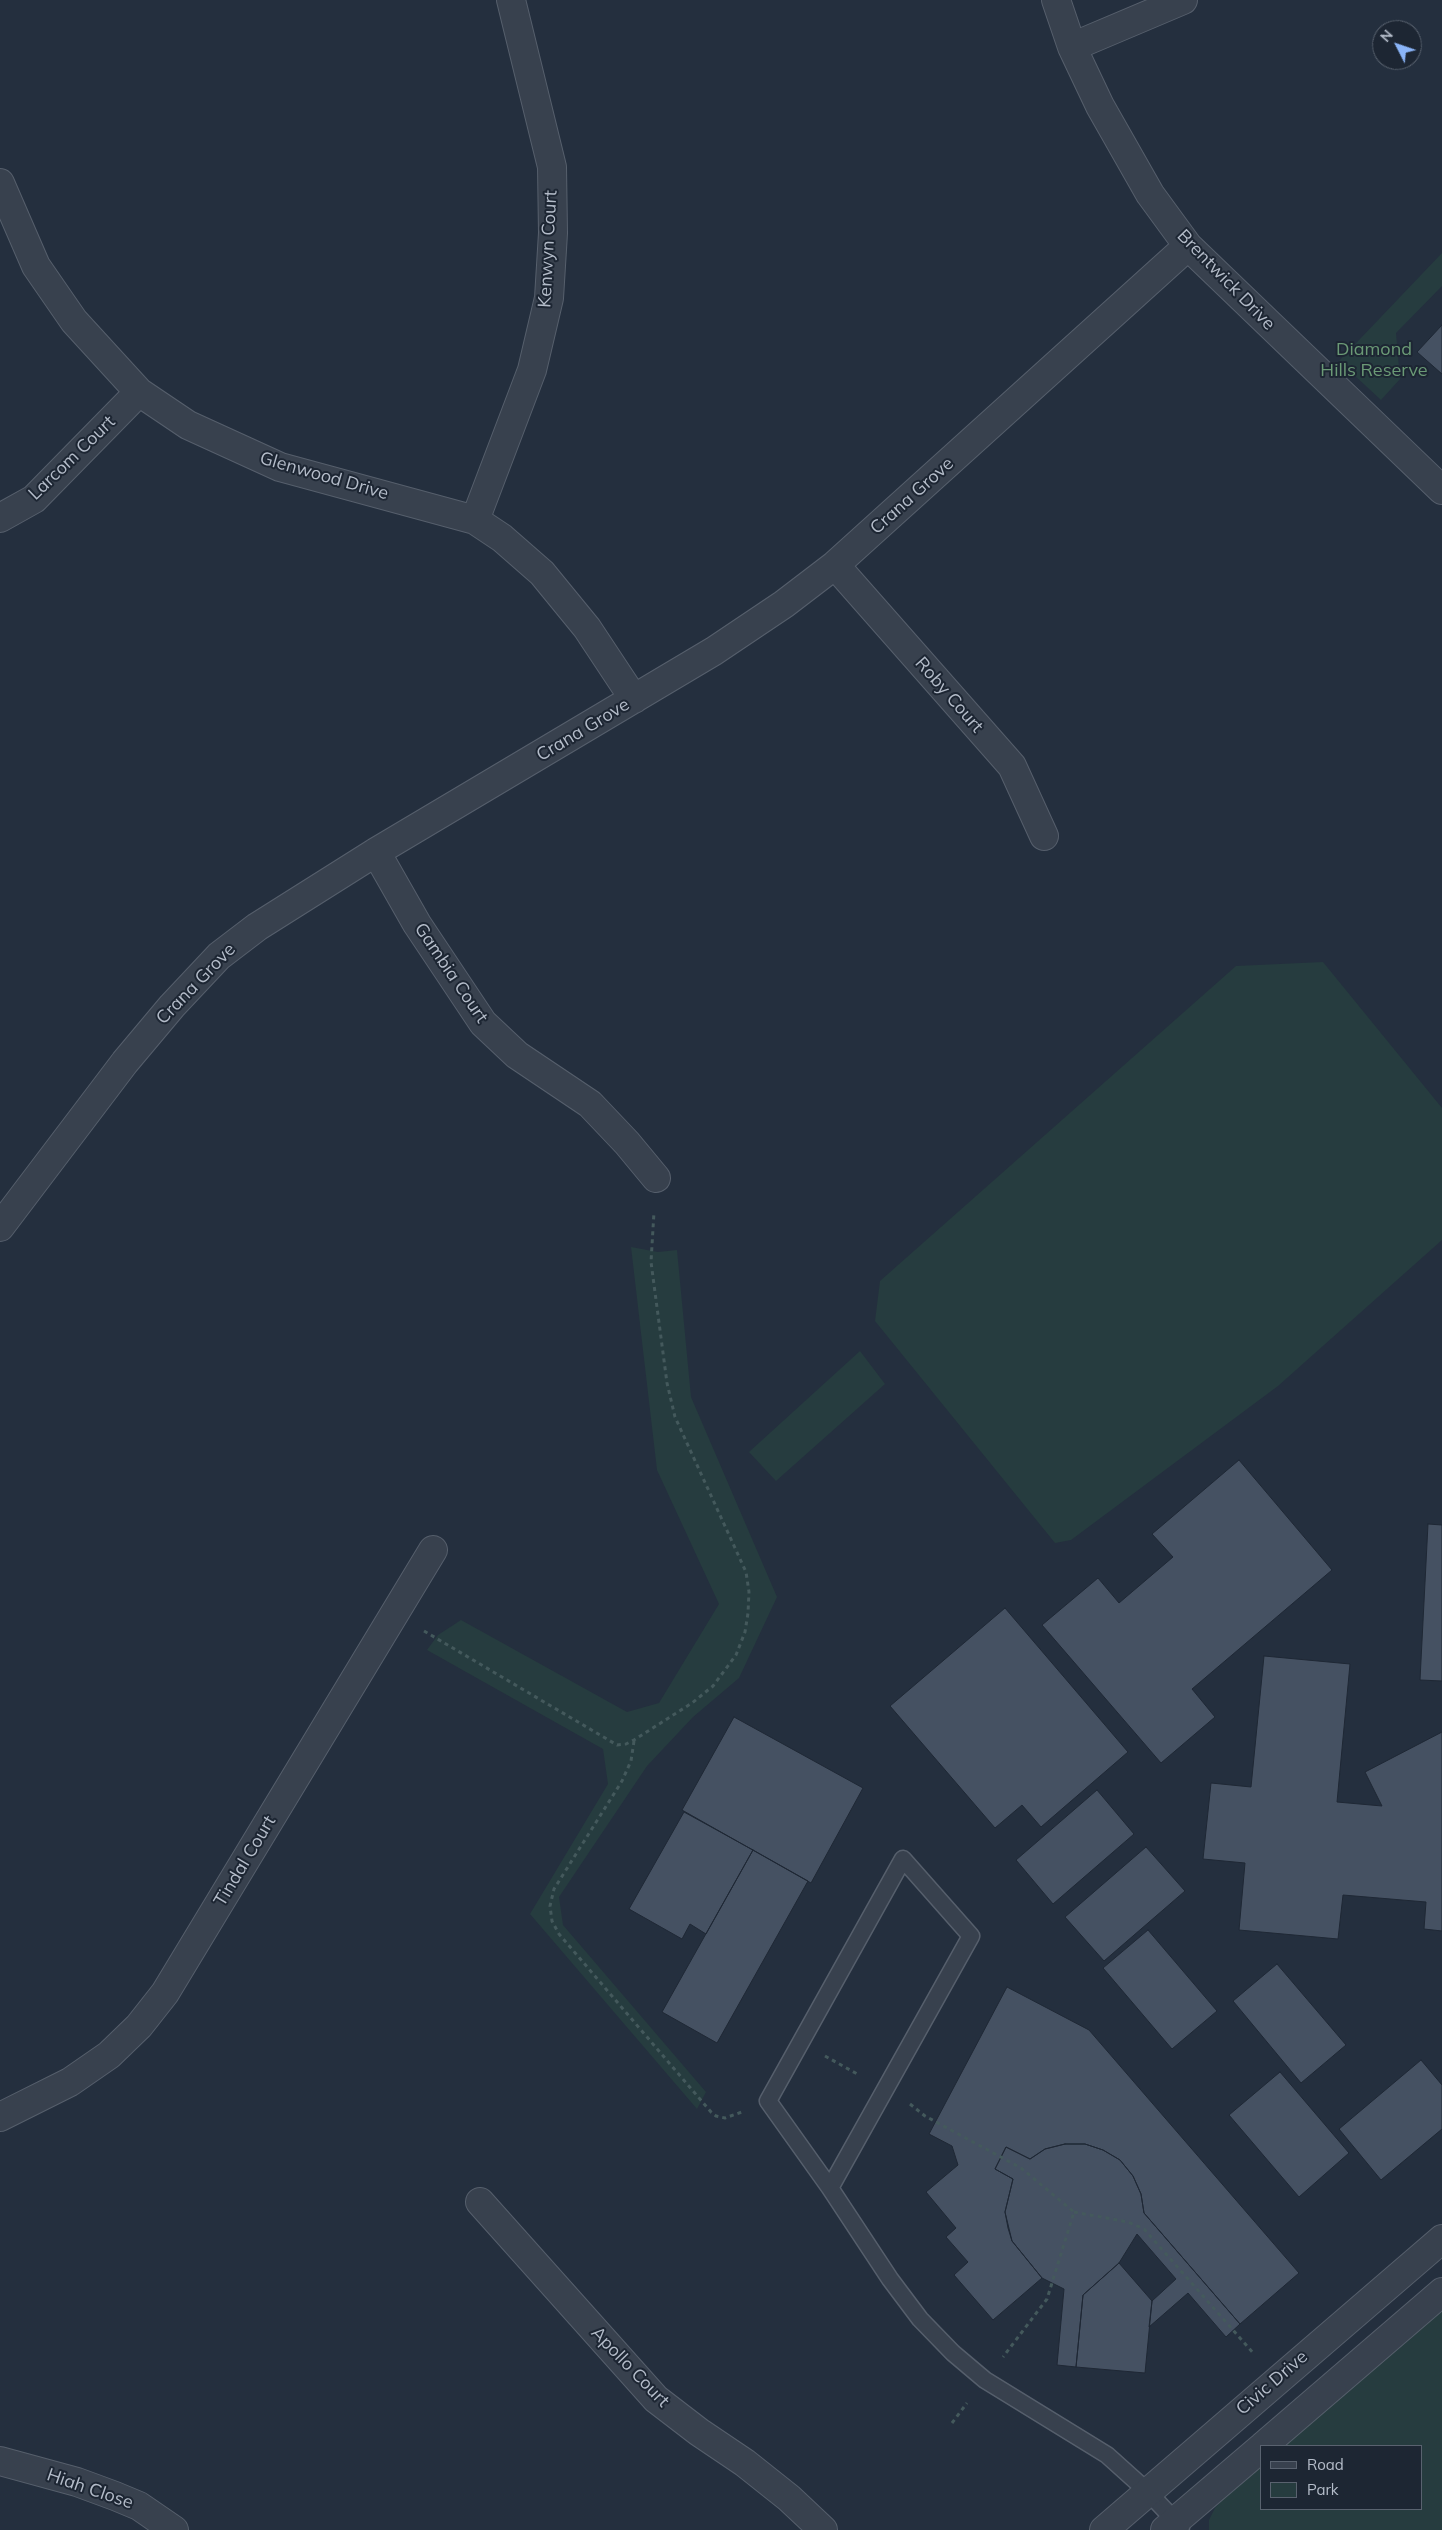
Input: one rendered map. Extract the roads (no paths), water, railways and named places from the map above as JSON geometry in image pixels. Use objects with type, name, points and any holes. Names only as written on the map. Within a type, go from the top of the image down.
[{"type":"street","name":"Kenwyn Court","points":[[475,520],[532,370],[549,298],[553,233],[552,167],[511,0]]},
{"type":"street","name":"Brentwick Drive","points":[[1056,0],[1072,47],[1100,106],[1150,194],[1188,246],[1442,490]]},
{"type":"street","points":[[1072,47],[1183,0]]},
{"type":"street","name":"Glenwood Drive","points":[[0,183],[36,266],[74,321],[139,392],[188,425],[280,467],[475,520],[502,538],[542,573],[587,628],[634,699]]},
{"type":"street","name":"Crana Grove","points":[[0,1227],[131,1055],[172,1006],[219,956],[257,927],[376,852],[714,651],[784,604],[835,565],[1188,246]]},
{"type":"street","name":"Larcom Court","points":[[0,518],[34,499],[139,392]]},
{"type":"street","name":"Roby Court","points":[[835,565],[1012,766],[1044,836]]},
{"type":"street","name":"Gambia Court","points":[[376,852],[417,924],[483,1023],[517,1055],[590,1104],[627,1143],[656,1178]]},
{"type":"street","name":"Tindal Court","points":[[0,2117],[70,2082],[109,2055],[140,2026],[166,1993],[393,1613],[433,1550]]},
{"type":"street","name":"Apollo Court","points":[[480,2202],[656,2399],[745,2463],[789,2498],[823,2530]]},
{"type":"street","name":"Civic Drive","points":[[1104,2530],[1442,2239]]},
{"type":"street","points":[[1264,2445],[1442,2292]]},
{"type":"street","points":[[1175,2527],[1260,2449]]},
{"type":"street","name":"Hiah Close","points":[[0,2461],[77,2482],[115,2496],[139,2506],[174,2530]]},
{"type":"lane","points":[[830,2188],[971,1936],[903,1859],[768,2101],[830,2188],[890,2279],[920,2319],[953,2353],[985,2380],[1107,2455],[1147,2491],[1175,2527]]},
{"type":"park label","name":"Diamond Hills Reserve","points":[[1374,360]]}]
